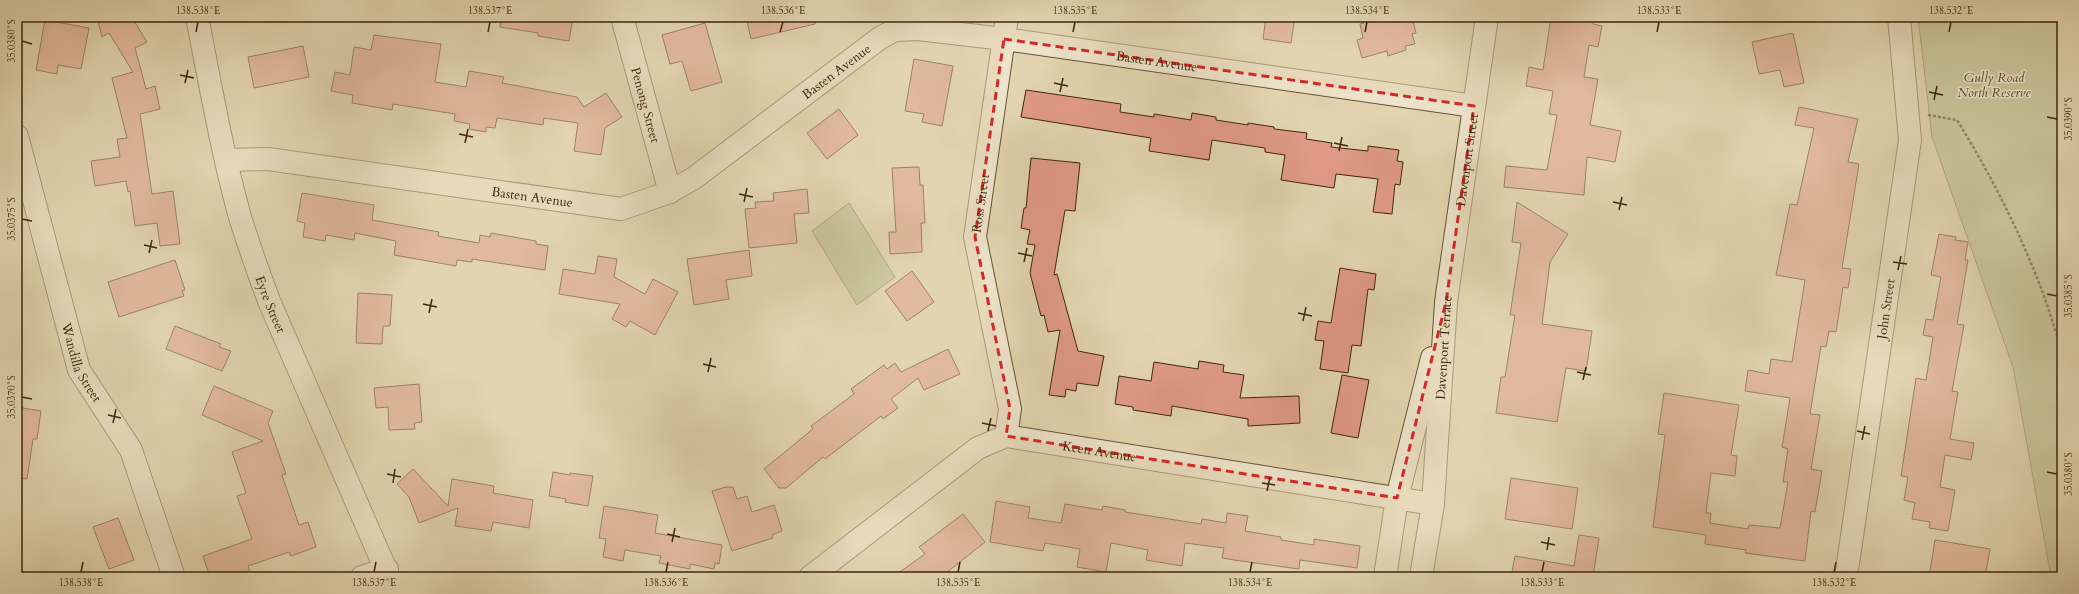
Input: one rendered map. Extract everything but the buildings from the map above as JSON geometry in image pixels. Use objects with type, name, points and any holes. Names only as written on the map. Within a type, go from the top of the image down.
[{"type":"street","name":"Eyre Street","points":[[197,17],[240,216],[269,301],[388,573]]},
{"type":"street","name":"Penong Street","points":[[622,17],[670,192]]},
{"type":"street","name":"Ross Street","points":[[1006,436],[1010,409],[975,237],[1007,17]]},
{"type":"street","name":"Davenport Street","points":[[1446,302],[1486,17]]},
{"type":"street","name":"John Street","points":[[1846,577],[1910,140],[1899,17]]},
{"type":"street","name":"Basten Avenue","points":[[227,160],[268,159],[621,209],[670,192],[694,178],[880,38],[895,30],[918,29],[1004,39],[1474,106]]},
{"type":"street","name":"Wandilla Street","points":[[17,136],[79,370],[131,450],[174,577]]},
{"type":"street","name":"Davenport Terrace","points":[[1385,577],[1397,498],[1446,302]]},
{"type":"street","name":"Davenport Terrace","points":[[1421,577],[1433,504],[1446,302]]},
{"type":"street","name":"Keen Avenue","points":[[1006,436],[1433,504]]},
{"type":"street","points":[[810,577],[978,448],[1006,436]]},
{"type":"street","points":[[362,577],[388,573]]},
{"type":"path","points":[[1908,117],[1928,114],[1957,120],[1981,160],[2014,224],[2040,284],[2062,350]]},
{"type":"highlighted area","points":[[1004,39],[1474,106],[1446,302],[1397,498],[1006,436],[1010,409],[975,237]]},
{"type":"green space","name":"Gully Road North Reserve","points":[[1918,17],[2062,17],[2062,577],[2051,577],[2013,367],[1932,137]]},
{"type":"green space","points":[[849,203],[895,277],[857,305],[812,231]]}]
